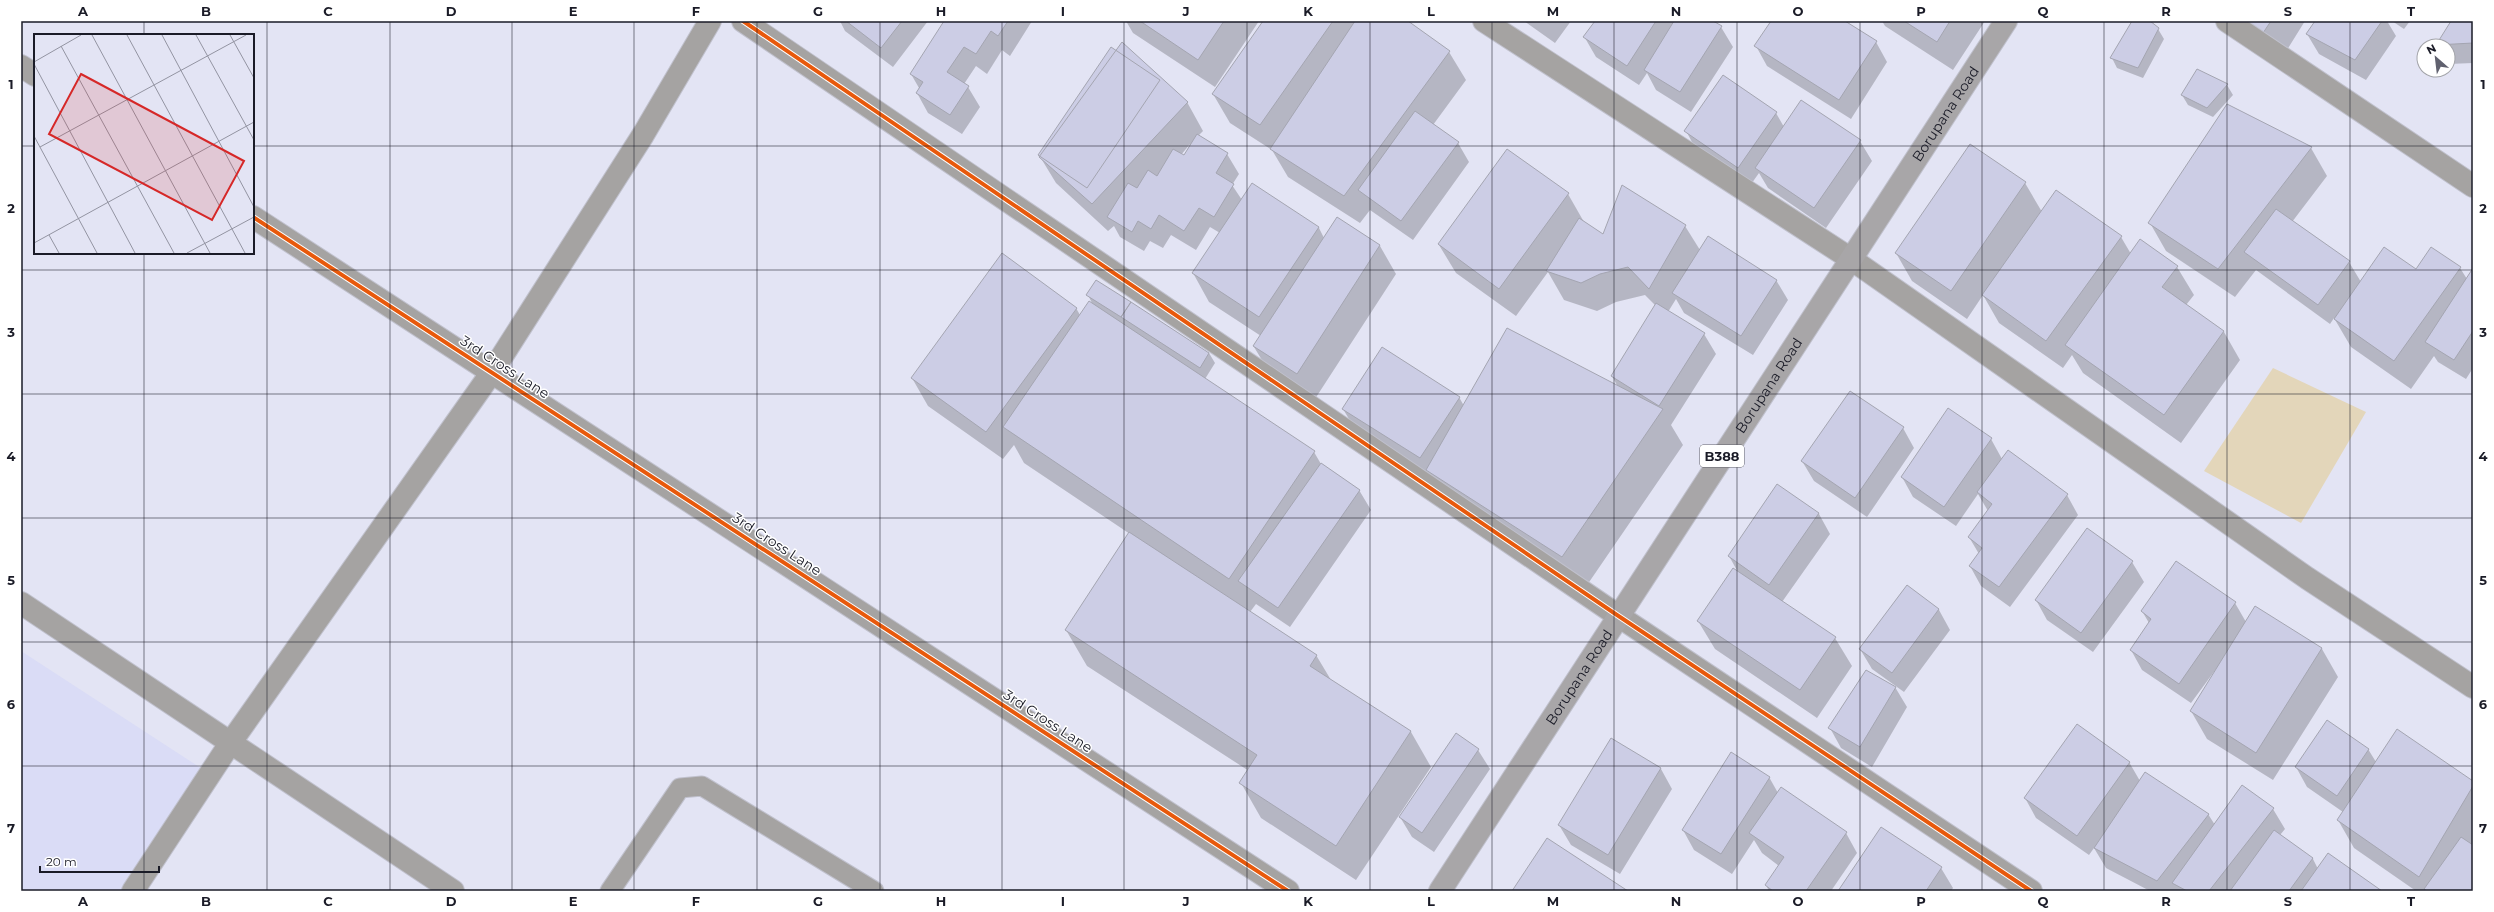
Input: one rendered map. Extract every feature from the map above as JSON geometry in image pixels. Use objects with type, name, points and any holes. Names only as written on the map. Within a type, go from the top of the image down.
[{"type":"main road","name":"Borupana Road","points":[[1440,891],[1617,615],[2006,21]]},
{"type":"street","points":[[133,891],[231,742],[492,372],[643,135],[710,21]]},
{"type":"street","points":[[743,21],[1617,615],[2031,891]]},
{"type":"street","points":[[1484,21],[1851,259],[2307,578],[2473,687]]},
{"type":"street","points":[[2227,21],[2473,186]]},
{"type":"street","points":[[21,66],[34,74]]},
{"type":"street","name":"3rd Cross Lane","points":[[254,218],[1288,891]]},
{"type":"street","points":[[21,603],[453,891]]},
{"type":"lane","points":[[610,891],[680,788],[702,786],[874,891]]},
{"type":"shaded area","points":[[2273,368],[2366,412],[2301,523],[2204,471]]},
{"type":"shaded area","points":[[21,651],[210,774],[133,891],[21,891]]},
{"type":"building","points":[[846,21],[902,21],[881,48]]},
{"type":"building","points":[[944,21],[1008,21],[998,36],[991,31],[976,54],[964,47],[947,72],[969,86],[950,115],[916,93],[923,82],[910,74]]},
{"type":"building","points":[[1140,21],[1224,21],[1198,60]]},
{"type":"building","points":[[1263,21],[1333,21],[1260,125],[1212,94]]},
{"type":"building","points":[[1355,21],[1408,21],[1450,51],[1344,196],[1270,149]]},
{"type":"building","points":[[1595,21],[1656,21],[1627,66],[1583,37]]},
{"type":"building","points":[[1674,21],[1713,21],[1722,26],[1680,92],[1644,70]]},
{"type":"building","points":[[1771,21],[1845,21],[1877,41],[1839,100],[1754,46]]},
{"type":"building","points":[[1904,21],[1950,21],[1937,42]]},
{"type":"building","points":[[2132,21],[2150,21],[2159,28],[2138,68],[2110,58]]},
{"type":"building","points":[[2244,21],[2271,21],[2263,33]]},
{"type":"building","points":[[2315,21],[2382,21],[2355,60],[2306,34]]},
{"type":"building","points":[[2451,21],[2473,21],[2473,43],[2456,44],[2456,38],[2440,38]]},
{"type":"building","points":[[1122,42],[1188,102],[1092,204],[1039,157]]},
{"type":"building","points":[[1111,47],[1160,80],[1087,188],[1038,155]]},
{"type":"building","points":[[2197,69],[2228,84],[2207,108],[2181,95]]},
{"type":"building","points":[[1723,75],[1777,112],[1738,168],[1684,131]]},
{"type":"building","points":[[1801,100],[1861,140],[1814,208],[1755,168]]},
{"type":"building","points":[[2227,104],[2312,147],[2218,269],[2148,223]]},
{"type":"building","points":[[1415,111],[1459,142],[1401,221],[1358,190]]},
{"type":"building","points":[[1197,134],[1228,153],[1216,173],[1234,184],[1214,217],[1199,208],[1184,231],[1159,215],[1151,229],[1138,221],[1132,232],[1107,217],[1128,183],[1137,188],[1148,170],[1157,176],[1173,149],[1184,155]]},
{"type":"building","points":[[1970,144],[2026,182],[1951,291],[1895,253]]},
{"type":"building","points":[[1507,149],[1569,193],[1499,289],[1438,244]]},
{"type":"building","points":[[1252,183],[1319,227],[1259,317],[1192,273]]},
{"type":"building","points":[[1622,185],[1686,225],[1649,289],[1628,267],[1600,274],[1581,283],[1546,271],[1579,218],[1603,234]]},
{"type":"building","points":[[2056,190],[2122,236],[2046,341],[1982,295]]},
{"type":"building","points":[[2276,209],[2350,261],[2318,305],[2244,252]]},
{"type":"building","points":[[1337,217],[1380,245],[1297,374],[1253,346]]},
{"type":"building","points":[[1708,236],[1777,280],[1741,336],[1672,293]]},
{"type":"building","points":[[2140,239],[2178,266],[2162,287],[2224,331],[2164,415],[2065,345]]},
{"type":"building","points":[[2384,247],[2416,269],[2431,247],[2461,267],[2394,361],[2334,319]]},
{"type":"building","points":[[1002,253],[1077,308],[986,432],[911,378]]},
{"type":"building","points":[[2473,268],[2473,331],[2454,360],[2425,342]]},
{"type":"building","points":[[1096,280],[1131,302],[1121,317],[1086,295]]},
{"type":"building","points":[[1089,301],[1315,451],[1229,579],[1003,427]]},
{"type":"building","points":[[1131,302],[1209,353],[1200,368],[1121,317]]},
{"type":"building","points":[[1656,303],[1705,333],[1659,406],[1611,376]]},
{"type":"building","points":[[1507,328],[1663,409],[1562,557],[1426,470]]},
{"type":"building","points":[[1382,347],[1460,397],[1420,458],[1342,409]]},
{"type":"building","points":[[1850,391],[1904,427],[1855,498],[1801,461]]},
{"type":"building","points":[[1948,408],[1992,438],[1944,507],[1901,477]]},
{"type":"building","points":[[2008,450],[2068,494],[1999,587],[1969,566],[1982,548],[1968,537],[1992,504],[1977,492]]},
{"type":"building","points":[[1321,463],[1360,490],[1278,608],[1238,581]]},
{"type":"building","points":[[1777,484],[1819,513],[1769,585],[1728,556]]},
{"type":"building","points":[[2087,528],[2133,561],[2081,633],[2035,600]]},
{"type":"building","points":[[1129,532],[1317,655],[1310,666],[1411,731],[1336,846],[1239,783],[1257,755],[1065,630]]},
{"type":"building","points":[[2176,561],[2236,602],[2179,684],[2130,650],[2151,619],[2141,611]]},
{"type":"building","points":[[1733,568],[1836,637],[1800,690],[1697,621]]},
{"type":"building","points":[[1907,585],[1939,609],[1892,673],[1859,649]]},
{"type":"building","points":[[2255,606],[2322,648],[2256,753],[2190,711]]},
{"type":"building","points":[[1866,670],[1896,687],[1860,747],[1828,728]]},
{"type":"building","points":[[2327,720],[2369,749],[2337,796],[2295,767]]},
{"type":"building","points":[[2077,724],[2130,762],[2077,836],[2024,798]]},
{"type":"building","points":[[2397,729],[2473,781],[2473,786],[2419,877],[2337,820]]},
{"type":"building","points":[[1456,733],[1479,749],[1422,833],[1399,817]]},
{"type":"building","points":[[1611,738],[1661,768],[1608,855],[1558,825]]},
{"type":"building","points":[[1731,752],[1770,777],[1721,854],[1682,830]]},
{"type":"building","points":[[2145,772],[2209,814],[2157,881],[2094,848]]},
{"type":"building","points":[[2242,785],[2274,808],[2209,891],[2187,891],[2172,883]]},
{"type":"building","points":[[1781,787],[1847,832],[1806,891],[1773,891],[1765,885],[1784,857],[1749,833]]},
{"type":"building","points":[[1881,827],[1942,867],[1926,891],[1838,891]]},
{"type":"building","points":[[2274,830],[2313,858],[2289,891],[2230,891]]},
{"type":"building","points":[[2461,837],[2473,845],[2473,891],[2427,891],[2424,889]]},
{"type":"building","points":[[1547,838],[1628,891],[1512,891]]},
{"type":"building","points":[[2328,853],[2382,891],[2301,891]]},
{"type":"cycle path","points":[[743,21],[1617,615],[2031,891]]},
{"type":"cycle path","points":[[254,218],[1288,891]]}]
